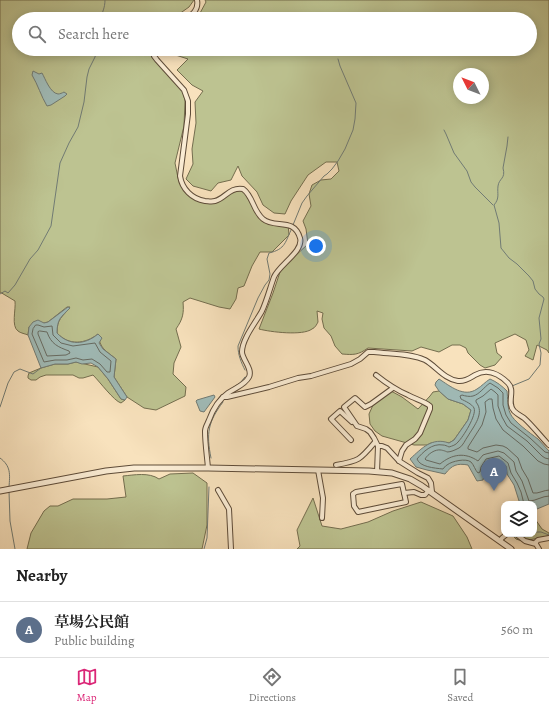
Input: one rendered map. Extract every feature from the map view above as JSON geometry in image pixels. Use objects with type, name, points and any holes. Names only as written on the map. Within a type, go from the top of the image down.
[{"type":"street","points":[[194,12],[197,7],[197,0]]},
{"type":"street","points":[[154,56],[184,90],[188,101],[188,114],[180,176],[185,189],[197,200],[210,201],[216,201],[229,191],[236,188],[243,189],[249,196],[260,217],[265,221],[293,227],[297,231],[301,241],[298,249],[275,276],[262,311],[244,341],[241,351],[248,367],[249,377],[242,385],[224,397],[213,409],[205,430],[208,468]]},
{"type":"street","points":[[224,397],[269,387],[351,364],[368,352],[413,356],[426,361],[444,375],[458,381],[468,380],[485,371],[493,372],[501,377],[509,384],[511,390],[510,402],[514,412],[525,419],[549,445]]},
{"type":"street","points":[[376,375],[393,388],[430,406],[420,433],[415,439],[406,445],[402,451],[399,461]]},
{"type":"street","points":[[357,426],[344,407],[355,398],[365,407],[376,401],[393,388]]},
{"type":"street","points":[[351,440],[331,419],[340,411],[357,426],[370,432],[374,438],[378,446],[377,472]]},
{"type":"street","points":[[336,464],[358,460],[375,442]]},
{"type":"street","points":[[378,446],[387,448],[399,461],[428,478],[431,483],[430,491],[425,495],[414,492],[404,493]]},
{"type":"street","points":[[0,491],[108,471],[134,468],[318,470],[392,473],[404,477],[430,491],[511,549]]},
{"type":"street","points":[[318,470],[323,498],[322,518]]},
{"type":"street","points":[[402,484],[404,493],[406,502],[358,512],[354,506],[353,494],[356,492],[402,484]]},
{"type":"street","points":[[218,490],[230,509],[231,549]]},
{"type":"street","points":[[500,541],[503,537]]},
{"type":"street","points":[[520,537],[525,541],[535,543],[538,540],[549,538]]},
{"type":"street","points":[[535,543],[539,549]]},
{"type":"green space","points":[[0,0],[194,0],[189,7],[182,12],[12,12],[12,56],[151,56],[183,91],[185,101],[184,126],[175,163],[178,178],[187,194],[198,200],[217,202],[228,194],[239,189],[247,191],[258,212],[266,220],[288,224],[289,235],[272,252],[260,252],[252,266],[244,286],[238,288],[236,299],[230,309],[190,298],[183,302],[182,316],[176,329],[181,347],[174,363],[173,374],[186,387],[185,396],[156,410],[144,408],[127,397],[114,377],[116,359],[102,346],[98,334],[82,342],[72,342],[57,333],[60,318],[70,307],[67,307],[48,322],[29,327],[28,335],[19,332],[16,329],[14,322],[15,301],[0,292]]},
{"type":"green space","points":[[205,0],[549,0],[549,353],[547,350],[537,345],[533,360],[525,356],[529,350],[526,340],[515,334],[495,343],[497,353],[502,357],[495,365],[485,368],[468,353],[466,348],[460,345],[452,345],[439,352],[421,347],[412,351],[368,348],[356,354],[342,354],[335,346],[331,336],[324,328],[322,319],[323,313],[317,311],[318,322],[314,328],[308,331],[286,333],[259,329],[281,269],[308,244],[306,229],[303,221],[311,206],[309,194],[312,185],[321,180],[331,179],[339,171],[337,162],[326,162],[308,175],[291,201],[285,214],[274,213],[263,205],[257,192],[242,176],[238,166],[231,180],[218,183],[211,191],[193,186],[186,179],[193,164],[192,149],[196,123],[195,102],[203,91],[192,85],[177,70],[188,59],[179,56],[537,56],[537,12],[201,12],[206,2]]},
{"type":"green space","points":[[76,362],[98,367],[121,399],[125,400],[121,403],[118,402],[93,375],[83,378],[73,375],[46,375],[36,380],[31,380],[28,378],[29,373],[41,368],[55,364],[68,364]]},
{"type":"green space","points":[[391,391],[418,409],[433,392],[439,391],[448,399],[463,404],[471,410],[468,420],[454,440],[449,443],[414,445],[382,436],[375,431],[370,424],[369,414],[373,405]]},
{"type":"green space","points":[[193,473],[207,483],[207,525],[202,549],[27,549],[31,533],[44,511],[50,506],[58,506],[73,499],[107,499],[126,497],[123,476],[151,475],[159,479],[170,474]]},
{"type":"green space","points":[[313,498],[322,526],[341,529],[368,522],[393,511],[421,502],[453,516],[467,537],[472,549],[297,549],[300,546],[297,530]]},
{"type":"green space","points":[[537,522],[542,529],[549,533],[549,536],[523,540],[516,539],[514,537],[537,537]]},
{"type":"water","points":[[33,71],[39,74],[42,73],[46,82],[55,93],[59,94],[64,92],[67,94],[51,105],[47,106],[32,75]]},
{"type":"water","points":[[68,307],[70,308],[59,321],[57,333],[72,342],[82,342],[93,338],[98,334],[102,338],[99,343],[103,349],[116,359],[114,377],[127,397],[125,400],[121,399],[98,367],[91,363],[82,364],[76,362],[68,364],[55,364],[41,368],[28,335],[29,327],[33,322],[38,320],[44,323],[48,322]]},
{"type":"water","points":[[439,379],[452,388],[462,392],[467,392],[477,389],[490,379],[495,381],[507,391],[508,408],[512,416],[549,451],[549,504],[537,509],[537,501],[519,501],[514,485],[507,474],[506,466],[498,460],[488,462],[484,469],[483,480],[477,481],[468,465],[455,465],[445,474],[416,467],[410,459],[423,448],[432,443],[437,441],[449,443],[454,440],[468,420],[471,410],[463,404],[448,399],[439,391],[435,385]]},
{"type":"water","points":[[214,395],[215,397],[204,412],[200,411],[196,401]]},
{"type":"waterway","points":[[103,12],[105,0]]},
{"type":"waterway","points":[[0,294],[5,291],[8,293],[15,285],[30,259],[38,250],[51,226],[60,163],[78,127],[84,102],[87,77],[95,56]]},
{"type":"waterway","points":[[293,225],[302,203],[338,161],[353,130],[356,103],[338,59]]},
{"type":"waterway","points":[[444,130],[454,153],[467,171],[471,182],[493,205]]},
{"type":"waterway","points":[[508,137],[503,168],[504,174],[499,183],[498,198],[494,205],[499,223],[501,248],[509,258],[529,276],[533,281],[535,289],[544,299],[539,318],[541,339],[539,344],[541,353],[540,365],[529,379],[512,386]]},
{"type":"waterway","points":[[245,370],[240,358],[238,346],[258,298],[269,280],[270,274],[267,259],[269,253],[282,247],[292,228]]},
{"type":"waterway","points":[[0,407],[8,383],[14,372],[20,369],[33,374],[41,368]]},
{"type":"waterway","points":[[229,390],[240,383],[245,377]]},
{"type":"waterway","points":[[211,458],[209,442],[211,422],[223,402]]},
{"type":"waterway","points":[[0,458],[8,467],[10,478],[9,487]]},
{"type":"waterway","points":[[204,549],[207,538],[209,487]]},
{"type":"waterway","points":[[9,491],[10,521],[15,549]]},
{"type":"waterway","points":[[537,532],[549,535]]},
{"type":"place","name":"草場公民館","points":[[494,491]]}]
